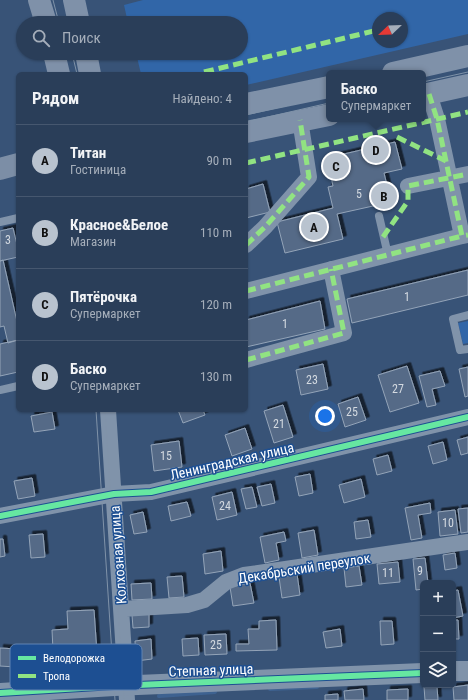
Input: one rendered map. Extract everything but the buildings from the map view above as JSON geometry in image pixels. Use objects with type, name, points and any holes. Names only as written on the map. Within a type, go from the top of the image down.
[{"type":"main road","points":[[40,0],[44,16]]},
{"type":"main road","points":[[74,0],[77,16]]},
{"type":"main road","points":[[406,70],[468,56]]},
{"type":"main road","points":[[56,60],[59,72]]},
{"type":"main road","points":[[87,60],[90,72]]},
{"type":"main road","points":[[426,95],[468,85]]},
{"type":"main road","points":[[248,104],[326,88]]},
{"type":"main road","points":[[248,132],[326,116]]},
{"type":"street","points":[[248,290],[465,236],[437,119],[426,95]]},
{"type":"street","points":[[248,243],[265,227],[309,177],[300,120]]},
{"type":"street","points":[[408,186],[468,174]]},
{"type":"street","points":[[248,359],[344,333],[331,269]]},
{"type":"street","name":"Колхозная улица","points":[[108,412],[124,644]]},
{"type":"street","name":"Ленинградская улица","points":[[0,516],[114,494],[150,492],[468,417]]},
{"type":"street","name":"Декабрьский переулок","points":[[122,609],[187,605],[204,600],[226,582],[244,576],[468,542]]},
{"type":"street","points":[[456,672],[468,671]]},
{"type":"street","name":"Степная улица","points":[[0,693],[127,693],[420,673]]},
{"type":"lane","points":[[379,216],[388,255]]},
{"type":"lane","points":[[0,222],[16,218]]},
{"type":"lane","points":[[468,315],[453,319],[460,350],[468,349]]},
{"type":"lane","points":[[0,390],[16,386]]},
{"type":"shaded area","points":[[143,0],[468,0],[468,34],[408,48],[408,12],[372,12],[372,48],[407,48],[248,85],[248,72],[141,72],[138,60],[248,60],[248,16],[126,16],[124,5]]},
{"type":"shaded area","points":[[468,321],[468,343],[463,344],[458,323]]},
{"type":"waterway","points":[[270,689],[317,687]]},
{"type":"waterway","points":[[159,696],[215,692]]},
{"type":"tram line","points":[[53,0],[57,16]]},
{"type":"tram line","points":[[74,60],[77,72]]},
{"type":"tram line","points":[[426,74],[468,65]]},
{"type":"tram line","points":[[426,81],[468,72]]},
{"type":"tram line","points":[[248,115],[326,97]]},
{"type":"tram line","points":[[248,122],[326,104]]},
{"type":"tram line","points":[[96,412],[111,644]]},
{"type":"tram line","points":[[105,412],[120,644]]},
{"type":"tram line","points":[[114,690],[115,700]]},
{"type":"tram line","points":[[123,690],[124,700]]},
{"type":"marked path","points":[[204,72],[372,31]]},
{"type":"marked path","points":[[429,94],[437,119],[462,236],[468,235]]},
{"type":"marked path","points":[[426,122],[468,112]]},
{"type":"marked path","points":[[248,243],[265,227],[309,177],[300,120]]},
{"type":"marked path","points":[[248,163],[424,122]]},
{"type":"marked path","points":[[397,137],[446,161]]},
{"type":"marked path","points":[[383,237],[408,201],[408,186],[468,174]]},
{"type":"marked path","points":[[248,290],[462,236]]},
{"type":"marked path","points":[[248,359],[344,333],[331,269]]},
{"type":"cycle path","points":[[0,516],[114,494],[151,492],[468,417]]},
{"type":"cycle path","points":[[142,685],[420,673]]},
{"type":"cycle path","points":[[0,693],[49,690]]},
{"type":"place","name":"Баско","points":[[376,150]]},
{"type":"place","name":"Пятёрочка","points":[[336,166]]},
{"type":"place","name":"Красное&Белое","points":[[384,196]]},
{"type":"place","name":"Титан","points":[[314,227]]}]
